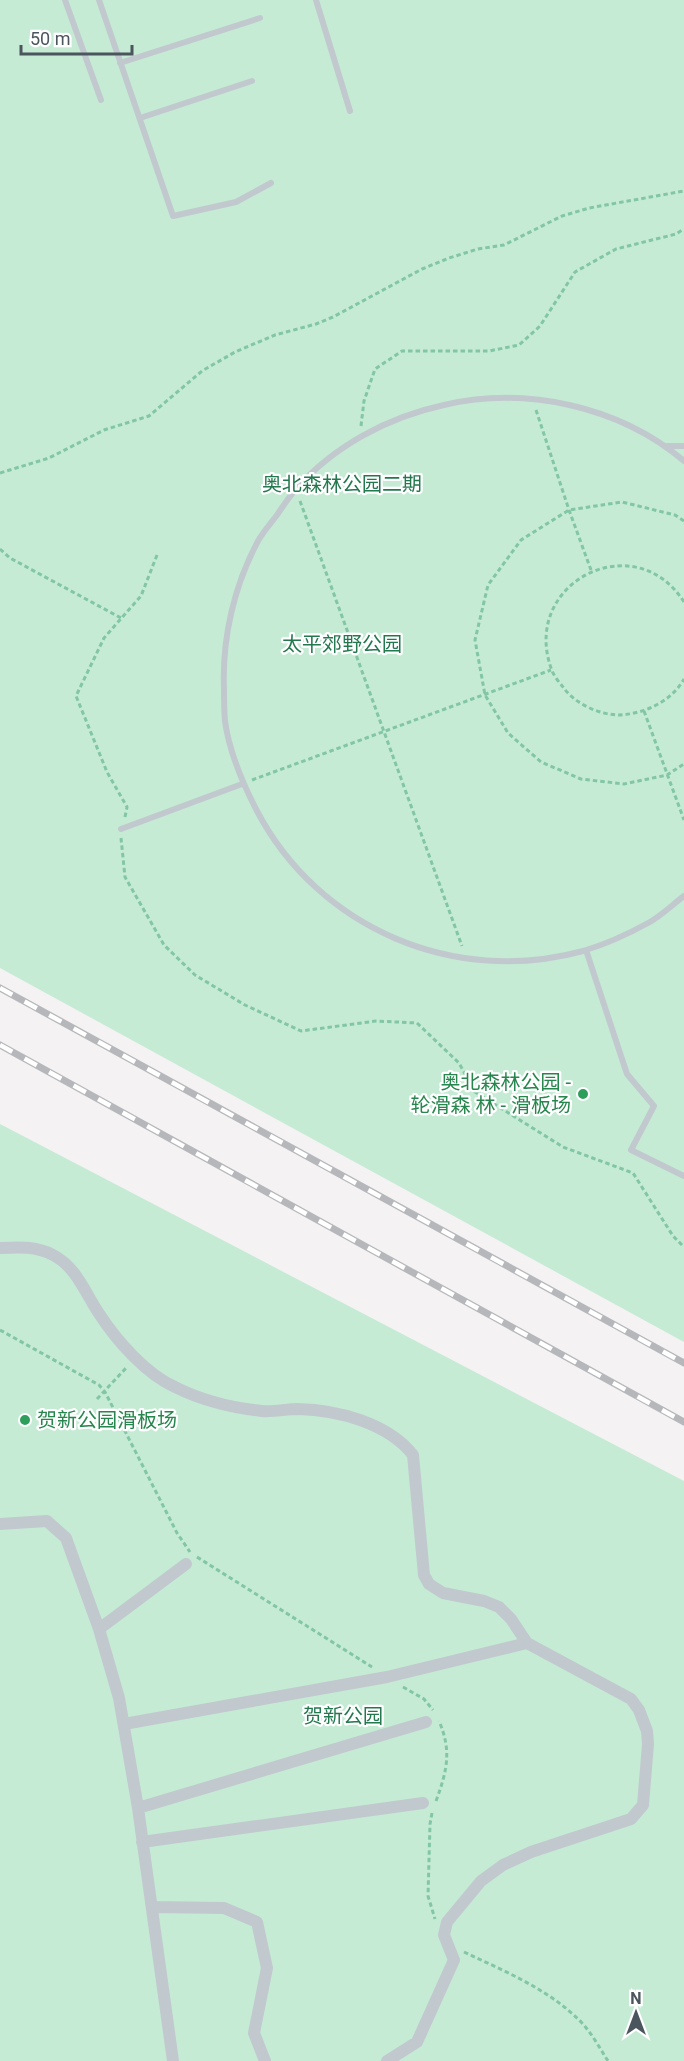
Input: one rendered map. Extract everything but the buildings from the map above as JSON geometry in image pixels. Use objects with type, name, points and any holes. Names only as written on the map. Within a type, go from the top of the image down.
[{"type":"street","points":[[0,1248],[27,1246],[54,1255],[74,1272],[112,1331],[156,1376],[172,1386],[197,1397],[263,1411],[298,1409],[328,1411],[381,1429],[403,1442],[413,1455],[424,1575],[429,1584],[443,1593],[484,1601],[500,1607],[527,1643],[623,1694],[631,1699],[639,1710],[647,1731],[648,1744],[643,1804],[631,1819],[531,1852],[502,1865],[481,1881],[447,1922],[444,1935],[454,1960],[417,2042],[387,2061]]},
{"type":"street","points":[[0,1524],[46,1521],[66,1538],[99,1629],[124,1724],[138,1808],[172,2061]]},
{"type":"street","points":[[99,1629],[186,1564]]},
{"type":"street","points":[[124,1724],[387,1677],[527,1643]]},
{"type":"street","points":[[138,1808],[426,1722]]},
{"type":"street","points":[[142,1842],[423,1803]]},
{"type":"street","points":[[152,1907],[224,1908],[257,1922],[267,1968],[254,2033],[265,2061]]},
{"type":"lane","points":[[65,0],[101,100]]},
{"type":"lane","points":[[99,0],[173,216],[236,202],[271,183]]},
{"type":"lane","points":[[316,0],[350,111]]},
{"type":"lane","points":[[120,63],[260,18]]},
{"type":"lane","points":[[140,118],[252,81]]},
{"type":"lane","points":[[684,461],[666,446],[602,413],[532,398],[472,398],[414,411],[361,436],[326,460],[296,489],[259,540],[234,598],[223,660],[226,723],[242,784],[270,836],[308,882],[355,918],[409,945],[466,959],[517,961],[547,959],[586,950],[650,922],[684,896]]},
{"type":"lane","points":[[666,446],[684,446]]},
{"type":"lane","points":[[121,830],[242,784]]},
{"type":"lane","points":[[586,950],[627,1074],[654,1106],[631,1150],[684,1176]]},
{"type":"path","points":[[0,473],[49,458],[104,430],[149,416],[202,371],[235,352],[275,335],[333,317],[422,269],[478,249],[504,245],[562,216],[684,191]]},
{"type":"path","points":[[361,436],[364,401],[375,369],[402,351],[489,351],[519,345],[540,326],[576,272],[616,249],[676,234],[684,229]]},
{"type":"path","points":[[532,398],[591,570]]},
{"type":"path","points":[[296,489],[466,959]]},
{"type":"path","points":[[684,521],[675,514],[622,502],[569,510],[521,540],[488,585],[475,640],[486,695],[508,733],[541,762],[581,779],[624,784],[667,775],[684,764]]},
{"type":"path","points":[[0,549],[10,558],[121,618]]},
{"type":"path","points":[[157,555],[141,596],[104,638],[76,696],[107,772],[128,807],[121,830],[125,878],[164,945],[195,975],[245,1005],[301,1031],[376,1021],[417,1023],[459,1063],[475,1092],[563,1147],[633,1173],[673,1236],[684,1247]]},
{"type":"path","points":[[684,602],[675,588],[650,571],[621,564],[591,570],[567,587],[550,612],[545,641],[551,670],[567,693],[590,709],[617,715],[645,711],[666,700],[684,679]]},
{"type":"path","points":[[242,784],[551,670]]},
{"type":"path","points":[[645,711],[684,820]]},
{"type":"path","points":[[97,1399],[136,1356]]},
{"type":"green space","name":"奥北森林公园二期","points":[[0,0],[684,0],[684,1342],[0,968]]},
{"type":"green space","name":"贺新公园","points":[[0,1124],[684,1481],[684,2061],[0,2061]]},
{"type":"railway","points":[[0,988],[684,1363]]},
{"type":"railway","points":[[0,1045],[684,1422]]},
{"type":"place","name":"奥北森林公园 - 轮滑森 林 - 滑板场","points":[[583,1094]]},
{"type":"place","name":"贺新公园滑板场","points":[[25,1420]]},
{"type":"park label","name":"太平郊野公园","points":[[342,644]]}]
